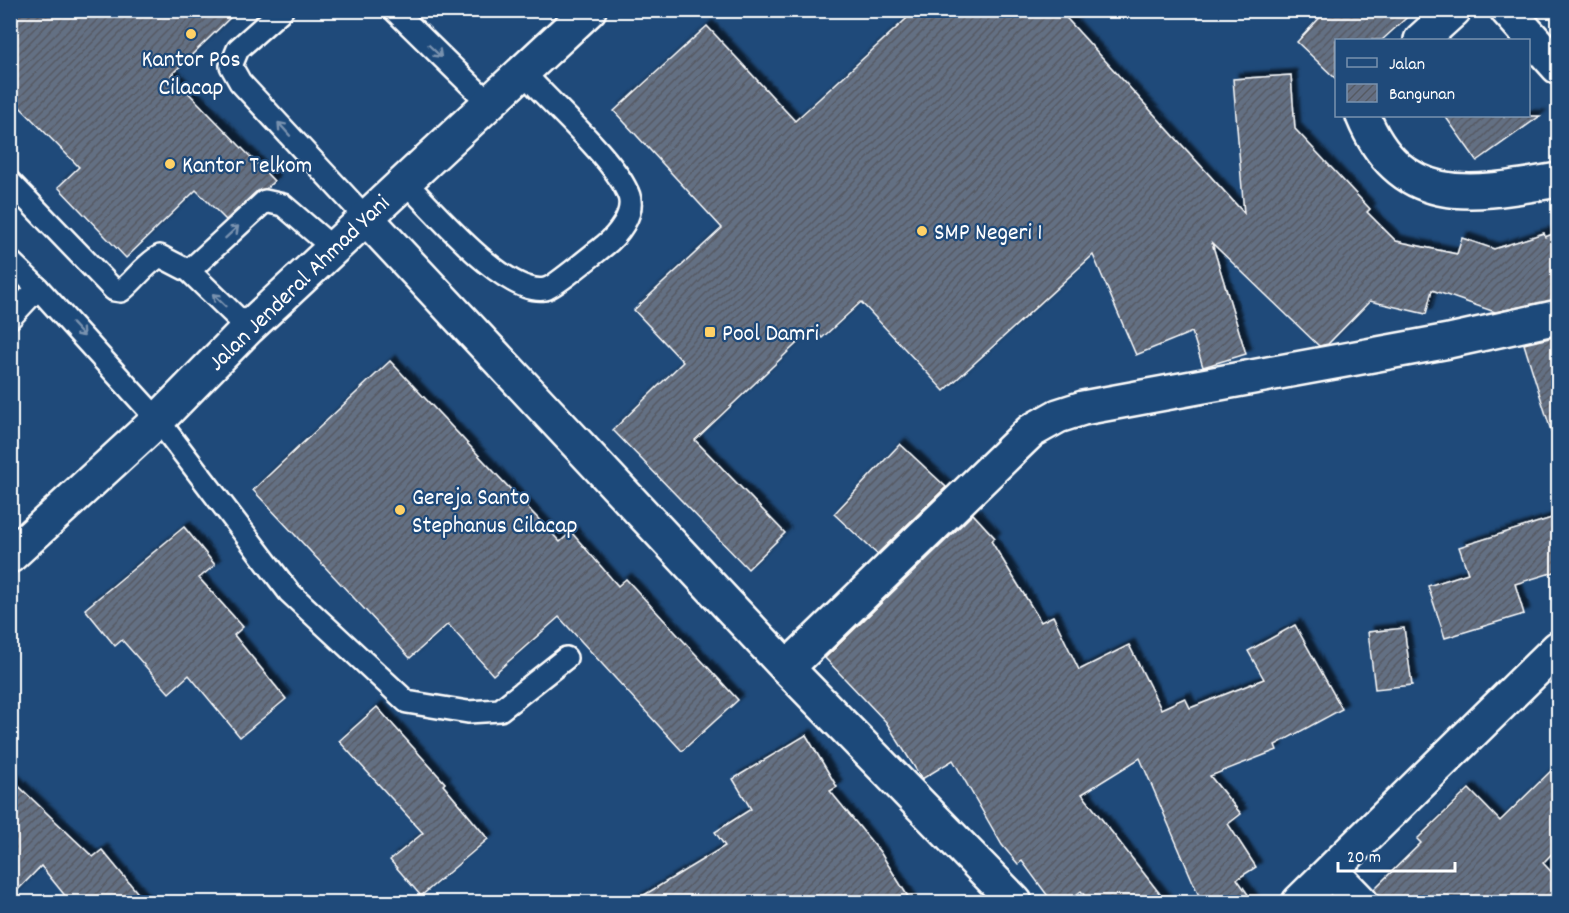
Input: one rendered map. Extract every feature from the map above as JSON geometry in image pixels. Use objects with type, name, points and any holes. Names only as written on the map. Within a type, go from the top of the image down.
[{"type":"street","name":"Jalan Jenderal Ahmad Yani","points":[[10,556],[158,420],[248,328],[589,10]]},
{"type":"street","points":[[1422,39],[1454,10]]},
{"type":"street","points":[[1507,10],[1558,67]]},
{"type":"street","points":[[1363,117],[1377,147],[1400,171],[1425,184],[1452,192],[1499,190],[1558,180]]},
{"type":"street","points":[[367,219],[787,668],[1015,903]]},
{"type":"street","points":[[787,668],[1031,431],[1058,416],[1083,408],[1449,341],[1558,317]]},
{"type":"street","points":[[1299,903],[1558,648]]},
{"type":"street","points":[[1332,872],[1361,903]]},
{"type":"lane","points":[[282,10],[238,49],[231,66],[240,82],[367,219]]},
{"type":"lane","points":[[394,10],[489,103]]},
{"type":"lane","points":[[404,181],[495,271],[524,288],[547,289],[607,244],[627,220],[630,199],[619,174],[523,72]]},
{"type":"lane","points":[[10,182],[114,290],[121,291],[149,262],[160,256],[189,271],[248,328]]},
{"type":"lane","points":[[189,271],[265,201],[283,205],[334,249]]},
{"type":"lane","points":[[10,261],[38,288],[158,420],[289,592],[407,702],[468,712],[500,710],[566,658]]},
{"type":"lane","points":[[10,318],[38,288]]},
{"type":"building","points":[[10,10],[238,10],[171,75],[274,181],[266,189],[256,192],[226,220],[196,190],[126,258],[58,187],[79,167],[10,97]]},
{"type":"building","points":[[916,10],[1059,10],[1244,213],[1233,79],[1291,75],[1295,129],[1370,209],[1367,212],[1396,241],[1457,254],[1462,238],[1494,249],[1544,233],[1545,237],[1558,232],[1558,299],[1495,312],[1432,290],[1426,314],[1370,301],[1328,344],[1319,346],[1212,243],[1246,354],[1203,367],[1192,332],[1136,355],[1093,255],[944,391],[861,302],[822,338],[813,328],[695,440],[785,533],[748,569],[613,430],[683,362],[634,310],[722,228],[614,111],[707,26],[795,121]]},
{"type":"building","points":[[1327,10],[1415,10],[1383,39],[1335,39],[1335,78],[1297,42]]},
{"type":"building","points":[[1540,116],[1477,161],[1446,117]]},
{"type":"building","points":[[1558,336],[1558,430],[1551,431],[1524,344]]},
{"type":"building","name":"Gereja Santo Stephanus Cilacap","points":[[390,361],[560,542],[571,532],[618,586],[626,579],[738,700],[682,751],[559,617],[493,675],[448,624],[410,658],[253,490]]},
{"type":"building","points":[[900,444],[946,487],[877,554],[834,514]]},
{"type":"building","points":[[973,514],[995,538],[991,541],[1041,622],[1053,616],[1079,670],[1129,645],[1161,709],[1185,698],[1190,708],[1264,679],[1248,651],[1295,625],[1342,709],[1275,745],[1277,750],[1210,776],[1241,814],[1228,824],[1256,867],[1237,879],[1254,903],[1202,903],[1140,758],[1082,794],[1167,903],[1090,903],[1081,891],[1065,903],[1053,903],[1022,861],[1018,864],[1002,845],[953,760],[922,779],[886,722],[825,658]]},
{"type":"building","points":[[1558,516],[1558,571],[1515,584],[1524,614],[1445,638],[1428,586],[1468,573],[1459,547]]},
{"type":"building","points":[[184,527],[215,565],[199,578],[243,627],[234,635],[286,699],[240,737],[189,675],[169,693],[122,640],[115,646],[85,609]]},
{"type":"building","points":[[1404,628],[1412,685],[1375,689],[1368,632]]},
{"type":"building","points":[[377,707],[445,783],[443,785],[488,839],[421,896],[390,860],[423,833],[339,741]]},
{"type":"building","points":[[806,735],[837,787],[830,791],[880,852],[912,903],[631,903],[725,846],[715,832],[751,809],[733,779]]},
{"type":"building","points":[[1558,764],[1558,847],[1543,863],[1558,879],[1558,903],[1379,903],[1374,889],[1421,843],[1417,839],[1469,789],[1500,821]]},
{"type":"building","points":[[10,778],[93,857],[102,850],[146,903],[71,903],[41,866],[10,898]]},
{"type":"place","name":"Kantor Pos Cilacap","points":[[191,34]]},
{"type":"place","name":"Kantor Telkom","points":[[170,164]]},
{"type":"place","name":"SMP Negeri 1","points":[[922,231]]},
{"type":"place","name":"Pool Damri","points":[[710,332]]},
{"type":"place","name":"Gereja Santo Stephanus Cilacap","points":[[400,510]]}]
